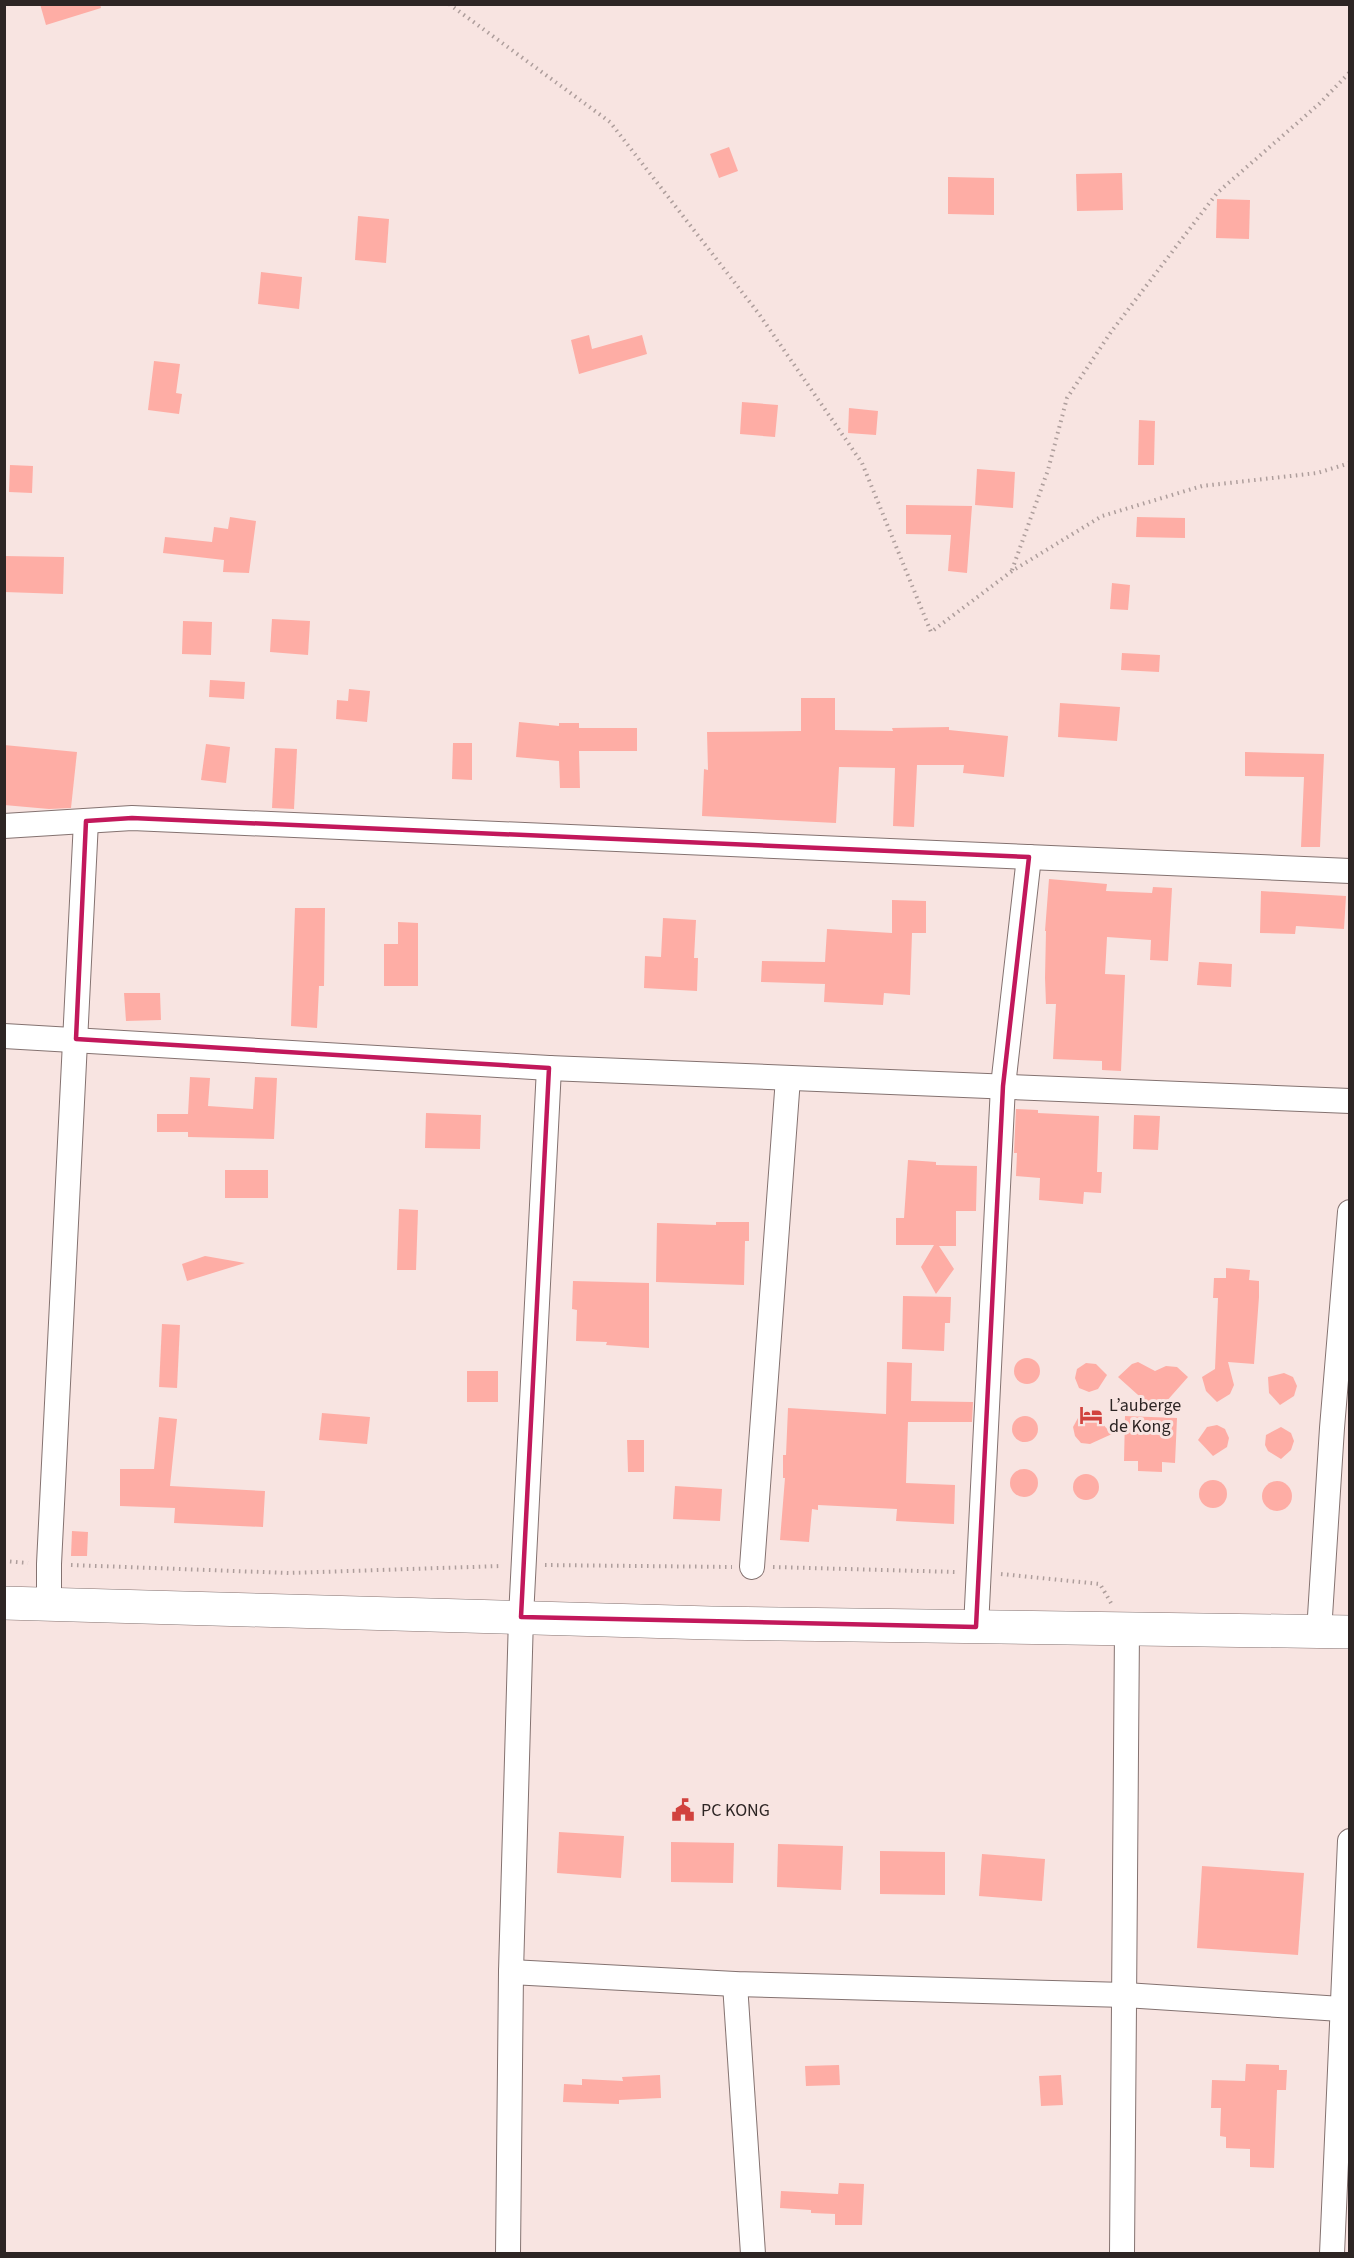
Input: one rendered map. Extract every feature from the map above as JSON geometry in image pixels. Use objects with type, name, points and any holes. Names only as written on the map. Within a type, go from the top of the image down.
[{"type":"main road","points":[[4,1603],[976,1627],[1334,1632]]},
{"type":"street","points":[[4,826],[144,818],[1350,871]]},
{"type":"street","points":[[49,1604],[49,1564],[86,821]]},
{"type":"street","points":[[976,1627],[1003,1086],[1029,857]]},
{"type":"street","points":[[4,1035],[549,1068],[1350,1101]]},
{"type":"street","points":[[508,2253],[511,1972],[521,1617],[549,1068]]},
{"type":"street","points":[[752,1567],[788,1078]]},
{"type":"street","points":[[1334,1632],[1350,1212]]},
{"type":"street","points":[[1122,2253],[1126,1629]]},
{"type":"street","points":[[1332,2253],[1350,1841]]},
{"type":"street","points":[[511,1972],[735,1984],[1125,1995],[1341,2009]]},
{"type":"street","points":[[735,1984],[753,2253]]},
{"type":"path","points":[[449,4],[610,122],[759,314],[862,463],[931,632],[1012,571],[1102,516],[1202,486],[1317,473],[1350,463]]},
{"type":"path","points":[[1012,571],[1048,470],[1067,398],[1111,332],[1216,193],[1319,104],[1350,72]]},
{"type":"path","points":[[49,1564],[289,1573],[523,1565],[979,1572],[1100,1584],[1126,1629]]},
{"type":"highlighted area","points":[[132,818],[1029,857],[1003,1086],[976,1627],[521,1617],[549,1068],[76,1039],[86,821]]},
{"type":"building","points":[[40,4],[100,4],[101,8],[46,25]]},
{"type":"building","points":[[729,147],[738,171],[719,178],[710,154]]},
{"type":"building","points":[[1122,173],[1123,210],[1077,211],[1076,174]]},
{"type":"building","points":[[948,177],[994,178],[994,215],[948,214]]},
{"type":"building","points":[[1217,199],[1250,200],[1249,239],[1216,238]]},
{"type":"building","points":[[358,216],[389,219],[386,263],[355,260]]},
{"type":"building","points":[[261,272],[302,277],[299,309],[258,304]]},
{"type":"building","points":[[589,335],[592,349],[642,335],[647,354],[579,374],[571,340]]},
{"type":"building","points":[[154,361],[180,364],[176,393],[182,394],[179,414],[148,410]]},
{"type":"building","points":[[742,402],[778,405],[775,437],[740,434]]},
{"type":"building","points":[[849,408],[878,411],[876,435],[848,433]]},
{"type":"building","points":[[1139,420],[1155,421],[1154,465],[1138,465]]},
{"type":"building","points":[[10,465],[33,466],[32,493],[9,492]]},
{"type":"building","points":[[977,469],[1015,472],[1013,508],[975,505]]},
{"type":"building","points":[[906,505],[972,506],[967,573],[948,571],[951,535],[906,534]]},
{"type":"building","points":[[230,517],[256,521],[249,573],[223,572],[224,560],[163,553],[165,537],[212,542],[214,527],[228,529]]},
{"type":"building","points":[[1137,517],[1185,518],[1185,538],[1136,537]]},
{"type":"building","points":[[4,556],[64,557],[63,594],[4,592]]},
{"type":"building","points":[[1112,583],[1130,585],[1128,610],[1110,609]]},
{"type":"building","points":[[272,619],[310,621],[308,655],[270,652]]},
{"type":"building","points":[[183,621],[212,622],[211,655],[182,654]]},
{"type":"building","points":[[1122,653],[1160,655],[1159,672],[1121,670]]},
{"type":"building","points":[[210,680],[245,682],[244,699],[209,697]]},
{"type":"building","points":[[349,689],[370,691],[367,722],[336,719],[337,700],[348,701]]},
{"type":"building","points":[[801,698],[835,698],[835,730],[893,731],[892,728],[949,727],[949,730],[1008,736],[1004,777],[963,773],[964,765],[917,765],[914,827],[893,826],[895,768],[839,767],[836,823],[702,816],[704,769],[708,770],[707,732],[801,731]]},
{"type":"building","points":[[1060,703],[1120,707],[1117,741],[1058,737]]},
{"type":"building","points":[[519,722],[559,726],[559,723],[579,723],[579,728],[637,728],[637,751],[579,751],[580,788],[560,788],[559,761],[516,757]]},
{"type":"building","points":[[453,743],[472,743],[472,780],[452,779]]},
{"type":"building","points":[[206,744],[230,747],[226,783],[201,780]]},
{"type":"building","points":[[4,745],[77,752],[71,808],[49,809],[4,805]]},
{"type":"building","points":[[275,748],[297,749],[294,809],[272,808]]},
{"type":"building","points":[[1245,752],[1324,754],[1320,847],[1301,847],[1304,777],[1245,776]]},
{"type":"building","points":[[1049,879],[1107,884],[1106,891],[1152,893],[1153,887],[1172,888],[1168,961],[1150,960],[1151,940],[1107,937],[1105,974],[1125,975],[1121,1071],[1102,1070],[1102,1061],[1053,1059],[1056,1004],[1046,1004],[1045,978],[1045,931]]},
{"type":"building","points":[[1261,891],[1346,896],[1344,929],[1296,926],[1295,934],[1260,933]]},
{"type":"building","points":[[892,900],[926,901],[926,933],[912,933],[910,995],[884,993],[883,1005],[824,1002],[825,984],[761,982],[762,961],[825,962],[827,929],[892,933]]},
{"type":"building","points":[[295,908],[325,908],[324,986],[319,986],[317,1028],[291,1026]]},
{"type":"building","points":[[663,918],[696,920],[694,958],[698,958],[697,991],[644,988],[645,956],[661,957]]},
{"type":"building","points":[[398,922],[418,923],[418,986],[384,986],[384,944],[398,944]]},
{"type":"building","points":[[1199,962],[1232,964],[1231,987],[1197,985]]},
{"type":"building","points":[[124,993],[160,993],[161,1020],[126,1021]]},
{"type":"building","points":[[190,1077],[210,1078],[208,1106],[253,1109],[255,1077],[277,1078],[274,1139],[188,1137],[188,1132],[157,1132],[157,1114],[188,1114]]},
{"type":"building","points":[[1016,1109],[1038,1110],[1038,1113],[1099,1116],[1097,1172],[1102,1172],[1101,1193],[1084,1192],[1083,1204],[1039,1200],[1040,1178],[1016,1176],[1017,1153],[1014,1153]]},
{"type":"building","points":[[426,1113],[481,1115],[480,1149],[425,1148]]},
{"type":"building","points":[[1134,1115],[1160,1116],[1158,1150],[1133,1149]]},
{"type":"building","points":[[908,1160],[936,1162],[936,1165],[977,1166],[976,1211],[956,1211],[956,1246],[939,1246],[954,1269],[936,1294],[921,1267],[934,1245],[896,1245],[896,1218],[904,1218]]},
{"type":"building","points":[[225,1170],[268,1170],[268,1198],[225,1198]]},
{"type":"building","points":[[399,1209],[418,1210],[416,1270],[397,1270]]},
{"type":"building","points":[[716,1222],[749,1222],[749,1241],[745,1241],[744,1285],[656,1282],[657,1223],[716,1225]]},
{"type":"building","points":[[205,1256],[245,1263],[187,1281],[182,1264]]},
{"type":"building","points":[[1226,1268],[1250,1270],[1249,1280],[1259,1281],[1259,1297],[1254,1364],[1228,1362],[1234,1385],[1230,1394],[1217,1402],[1206,1391],[1202,1377],[1215,1369],[1218,1298],[1213,1298],[1214,1278],[1226,1278]]},
{"type":"building","points":[[573,1281],[649,1283],[649,1348],[606,1345],[607,1342],[576,1341],[577,1310],[572,1309]]},
{"type":"building","points":[[903,1296],[951,1297],[950,1323],[945,1323],[944,1351],[902,1349]]},
{"type":"building","points":[[162,1324],[180,1325],[177,1388],[159,1387]]},
{"type":"building","points":[[1027,1358],[1036,1362],[1040,1371],[1036,1380],[1027,1384],[1018,1380],[1014,1371],[1018,1362]]},
{"type":"building","points":[[887,1362],[912,1363],[911,1401],[973,1402],[972,1422],[908,1422],[906,1483],[955,1485],[954,1524],[896,1521],[897,1509],[818,1505],[818,1510],[812,1509],[809,1542],[780,1540],[785,1478],[783,1478],[783,1455],[786,1455],[788,1408],[886,1414]]},
{"type":"building","points":[[1138,1362],[1155,1371],[1166,1366],[1177,1367],[1188,1377],[1157,1412],[1118,1377],[1132,1364]]},
{"type":"building","points":[[1086,1363],[1096,1364],[1107,1375],[1098,1389],[1089,1392],[1079,1388],[1075,1378],[1077,1369]]},
{"type":"building","points":[[467,1371],[498,1371],[498,1402],[467,1402]]},
{"type":"building","points":[[1284,1373],[1293,1377],[1297,1386],[1294,1396],[1280,1405],[1269,1393],[1268,1377]]},
{"type":"building","points":[[1091,1412],[1112,1434],[1090,1444],[1081,1443],[1075,1436],[1073,1427],[1078,1418]]},
{"type":"building","points":[[322,1413],[370,1417],[367,1444],[319,1440]]},
{"type":"building","points":[[1025,1416],[1034,1420],[1038,1429],[1034,1438],[1025,1442],[1016,1438],[1012,1429],[1016,1420]]},
{"type":"building","points":[[1125,1416],[1177,1418],[1175,1463],[1162,1462],[1162,1472],[1138,1471],[1138,1461],[1124,1461]]},
{"type":"building","points":[[159,1417],[177,1419],[170,1486],[265,1491],[263,1527],[174,1523],[175,1508],[120,1506],[120,1469],[154,1469]]},
{"type":"building","points":[[1217,1425],[1225,1429],[1229,1438],[1227,1447],[1213,1456],[1198,1440],[1207,1427]]},
{"type":"building","points":[[1281,1427],[1291,1433],[1294,1441],[1291,1450],[1281,1459],[1268,1451],[1265,1445],[1266,1435]]},
{"type":"building","points":[[627,1440],[644,1440],[644,1472],[628,1472]]},
{"type":"building","points":[[1024,1469],[1034,1473],[1038,1483],[1034,1493],[1024,1497],[1014,1493],[1010,1483],[1014,1473]]},
{"type":"building","points":[[1086,1474],[1095,1478],[1099,1487],[1095,1496],[1086,1500],[1077,1496],[1073,1487],[1077,1478]]},
{"type":"building","points":[[1213,1480],[1223,1484],[1227,1494],[1223,1504],[1213,1508],[1203,1504],[1199,1494],[1203,1484]]},
{"type":"building","points":[[1277,1481],[1288,1485],[1292,1496],[1288,1507],[1277,1511],[1266,1507],[1262,1496],[1266,1485]]},
{"type":"building","points":[[675,1486],[722,1489],[720,1521],[673,1519]]},
{"type":"building","points":[[72,1531],[88,1532],[87,1556],[71,1556]]},
{"type":"building","points":[[559,1832],[624,1836],[621,1878],[557,1873]]},
{"type":"building","points":[[671,1842],[734,1843],[733,1883],[671,1882]]},
{"type":"building","points":[[778,1844],[843,1846],[841,1890],[777,1887]]},
{"type":"building","points":[[880,1851],[945,1852],[945,1895],[880,1894]]},
{"type":"building","points":[[982,1854],[1045,1859],[1042,1901],[979,1896]]},
{"type":"building","points":[[1202,1866],[1304,1873],[1298,1955],[1197,1948]]},
{"type":"building","points":[[1246,2064],[1279,2065],[1279,2070],[1287,2070],[1286,2090],[1277,2090],[1274,2168],[1250,2167],[1250,2149],[1226,2148],[1226,2137],[1220,2136],[1221,2108],[1211,2108],[1212,2080],[1245,2081]]},
{"type":"building","points":[[839,2065],[840,2085],[806,2086],[805,2066]]},
{"type":"building","points":[[660,2075],[661,2098],[619,2100],[619,2104],[563,2102],[564,2084],[582,2085],[582,2079],[623,2081],[622,2077]]},
{"type":"building","points":[[1061,2075],[1063,2105],[1041,2106],[1039,2076]]},
{"type":"building","points":[[839,2183],[864,2184],[862,2225],[835,2225],[835,2214],[780,2208],[781,2191],[838,2194]]},
{"type":"place","name":"L’auberge de Kong","points":[[1091,1415]]},
{"type":"place","name":"PC KONG","points":[[683,1810]]}]
